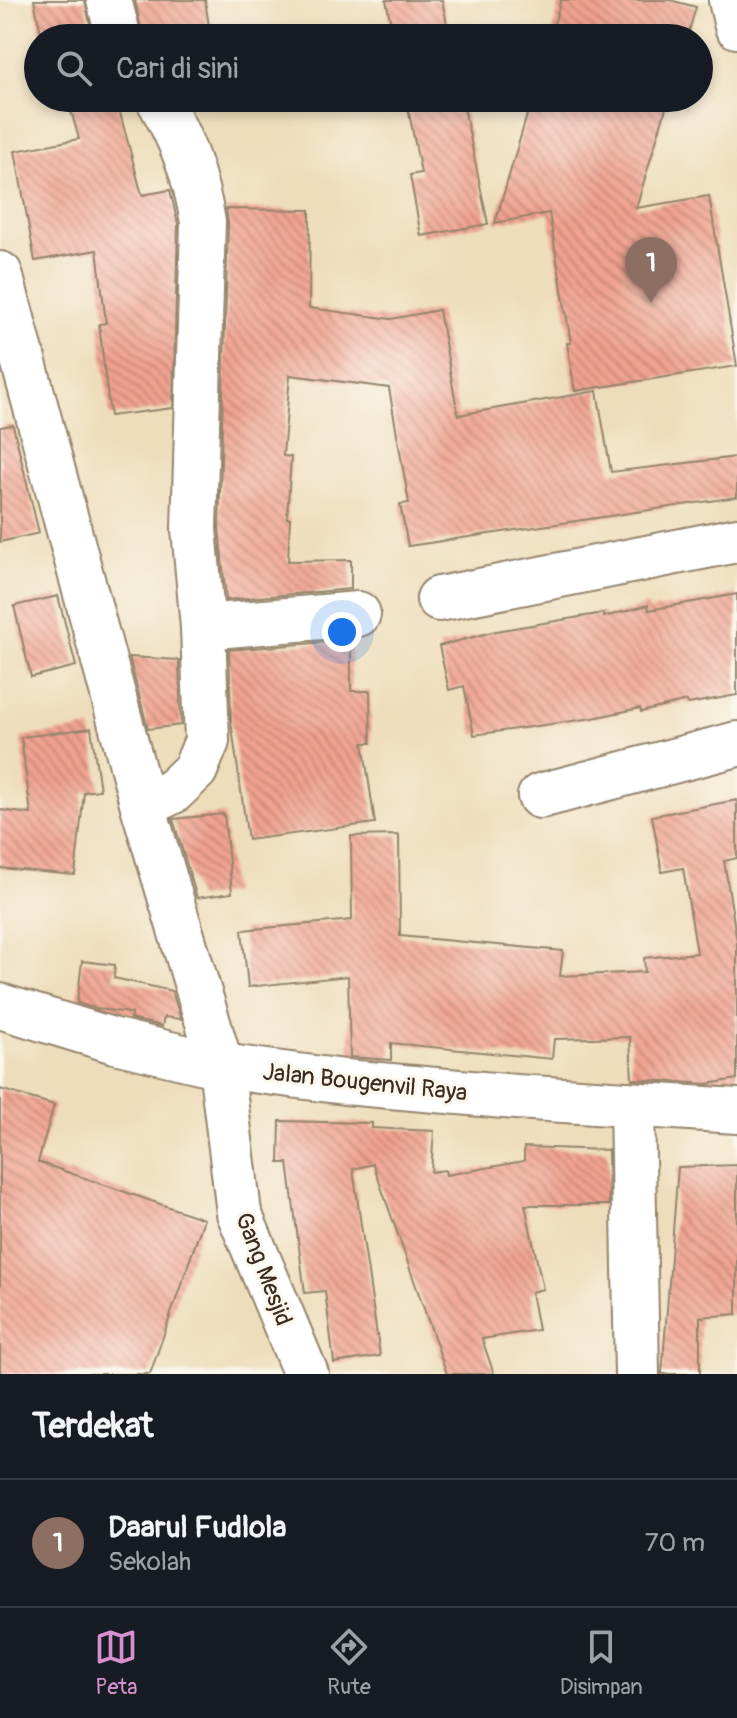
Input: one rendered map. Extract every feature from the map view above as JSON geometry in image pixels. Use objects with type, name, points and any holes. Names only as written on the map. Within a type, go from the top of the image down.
[{"type":"street","points":[[109,0],[115,24]]},
{"type":"street","points":[[731,0],[737,26]]},
{"type":"street","points":[[143,806],[173,791],[195,770],[207,741],[203,627],[194,529],[203,222],[197,185],[183,144],[166,112]]},
{"type":"street","name":"Gang Mesjid","points":[[3,289],[143,806],[221,1066],[239,1213],[306,1374]]},
{"type":"street","points":[[439,599],[737,540]]},
{"type":"street","points":[[203,627],[358,614]]},
{"type":"street","points":[[540,796],[737,744]]},
{"type":"street","name":"Jalan Bougenvil Raya","points":[[0,1006],[115,1041],[221,1066],[345,1082],[737,1111]]},
{"type":"street","points":[[632,1105],[637,1374]]},
{"type":"building","points":[[34,0],[85,0],[90,24],[39,24]]},
{"type":"building","points":[[135,0],[205,0],[209,24],[140,24]]},
{"type":"building","points":[[386,0],[442,0],[447,24],[391,24]]},
{"type":"building","points":[[561,0],[670,0],[696,7],[691,24],[554,24]]},
{"type":"building","points":[[71,112],[120,112],[142,195],[170,190],[178,224],[173,408],[110,416],[99,324],[106,323],[97,250],[35,261],[15,151],[79,139]]},
{"type":"building","points":[[409,112],[465,112],[488,224],[421,236],[410,175],[421,173]]},
{"type":"building","points":[[528,112],[665,112],[636,208],[709,196],[737,366],[575,391],[567,343],[571,343],[549,213],[495,223]]},
{"type":"building","points":[[226,209],[310,210],[309,308],[391,319],[439,310],[458,415],[597,391],[611,472],[737,457],[737,497],[408,546],[400,504],[409,503],[389,388],[290,375],[283,456],[291,457],[288,561],[351,560],[351,589],[226,600],[219,528]]},
{"type":"building","points":[[13,425],[39,533],[0,542],[0,427]]},
{"type":"building","points":[[737,594],[737,695],[474,735],[464,686],[449,690],[439,646],[496,631],[604,613],[604,617],[648,605],[649,610]]},
{"type":"building","points":[[58,596],[76,666],[31,677],[14,606]]},
{"type":"building","points":[[351,640],[351,691],[370,691],[371,743],[363,743],[375,823],[248,840],[231,721],[229,650]]},
{"type":"building","points":[[129,657],[179,660],[181,725],[148,729]]},
{"type":"building","points":[[91,728],[100,790],[84,792],[75,875],[0,868],[0,810],[31,814],[21,737]]},
{"type":"building","points":[[737,800],[737,858],[724,861],[737,941],[737,1079],[708,1084],[632,1079],[630,1037],[554,1039],[552,1059],[391,1043],[391,1060],[350,1057],[348,976],[248,987],[242,930],[352,920],[351,836],[399,835],[400,936],[563,951],[560,976],[645,972],[644,958],[697,953],[683,868],[662,872],[652,816]]},
{"type":"building","points":[[224,814],[232,893],[197,898],[173,819]]},
{"type":"building","points":[[82,961],[115,965],[114,978],[172,991],[181,1019],[164,1017],[162,1026],[130,1019],[132,1013],[77,1003]]},
{"type":"building","points":[[0,1089],[54,1105],[38,1162],[204,1219],[150,1374],[0,1374]]},
{"type":"building","points":[[280,1121],[372,1123],[372,1128],[434,1131],[431,1172],[445,1170],[446,1175],[524,1161],[524,1147],[608,1150],[609,1205],[525,1205],[543,1289],[531,1292],[538,1330],[482,1339],[494,1374],[447,1374],[373,1164],[353,1169],[380,1356],[334,1363],[325,1291],[305,1293],[288,1163],[279,1163]]},
{"type":"building","points":[[737,1165],[737,1314],[700,1317],[700,1374],[662,1374],[678,1167]]},
{"type":"place","name":"Daarul Fudlola","points":[[651,303]]}]
